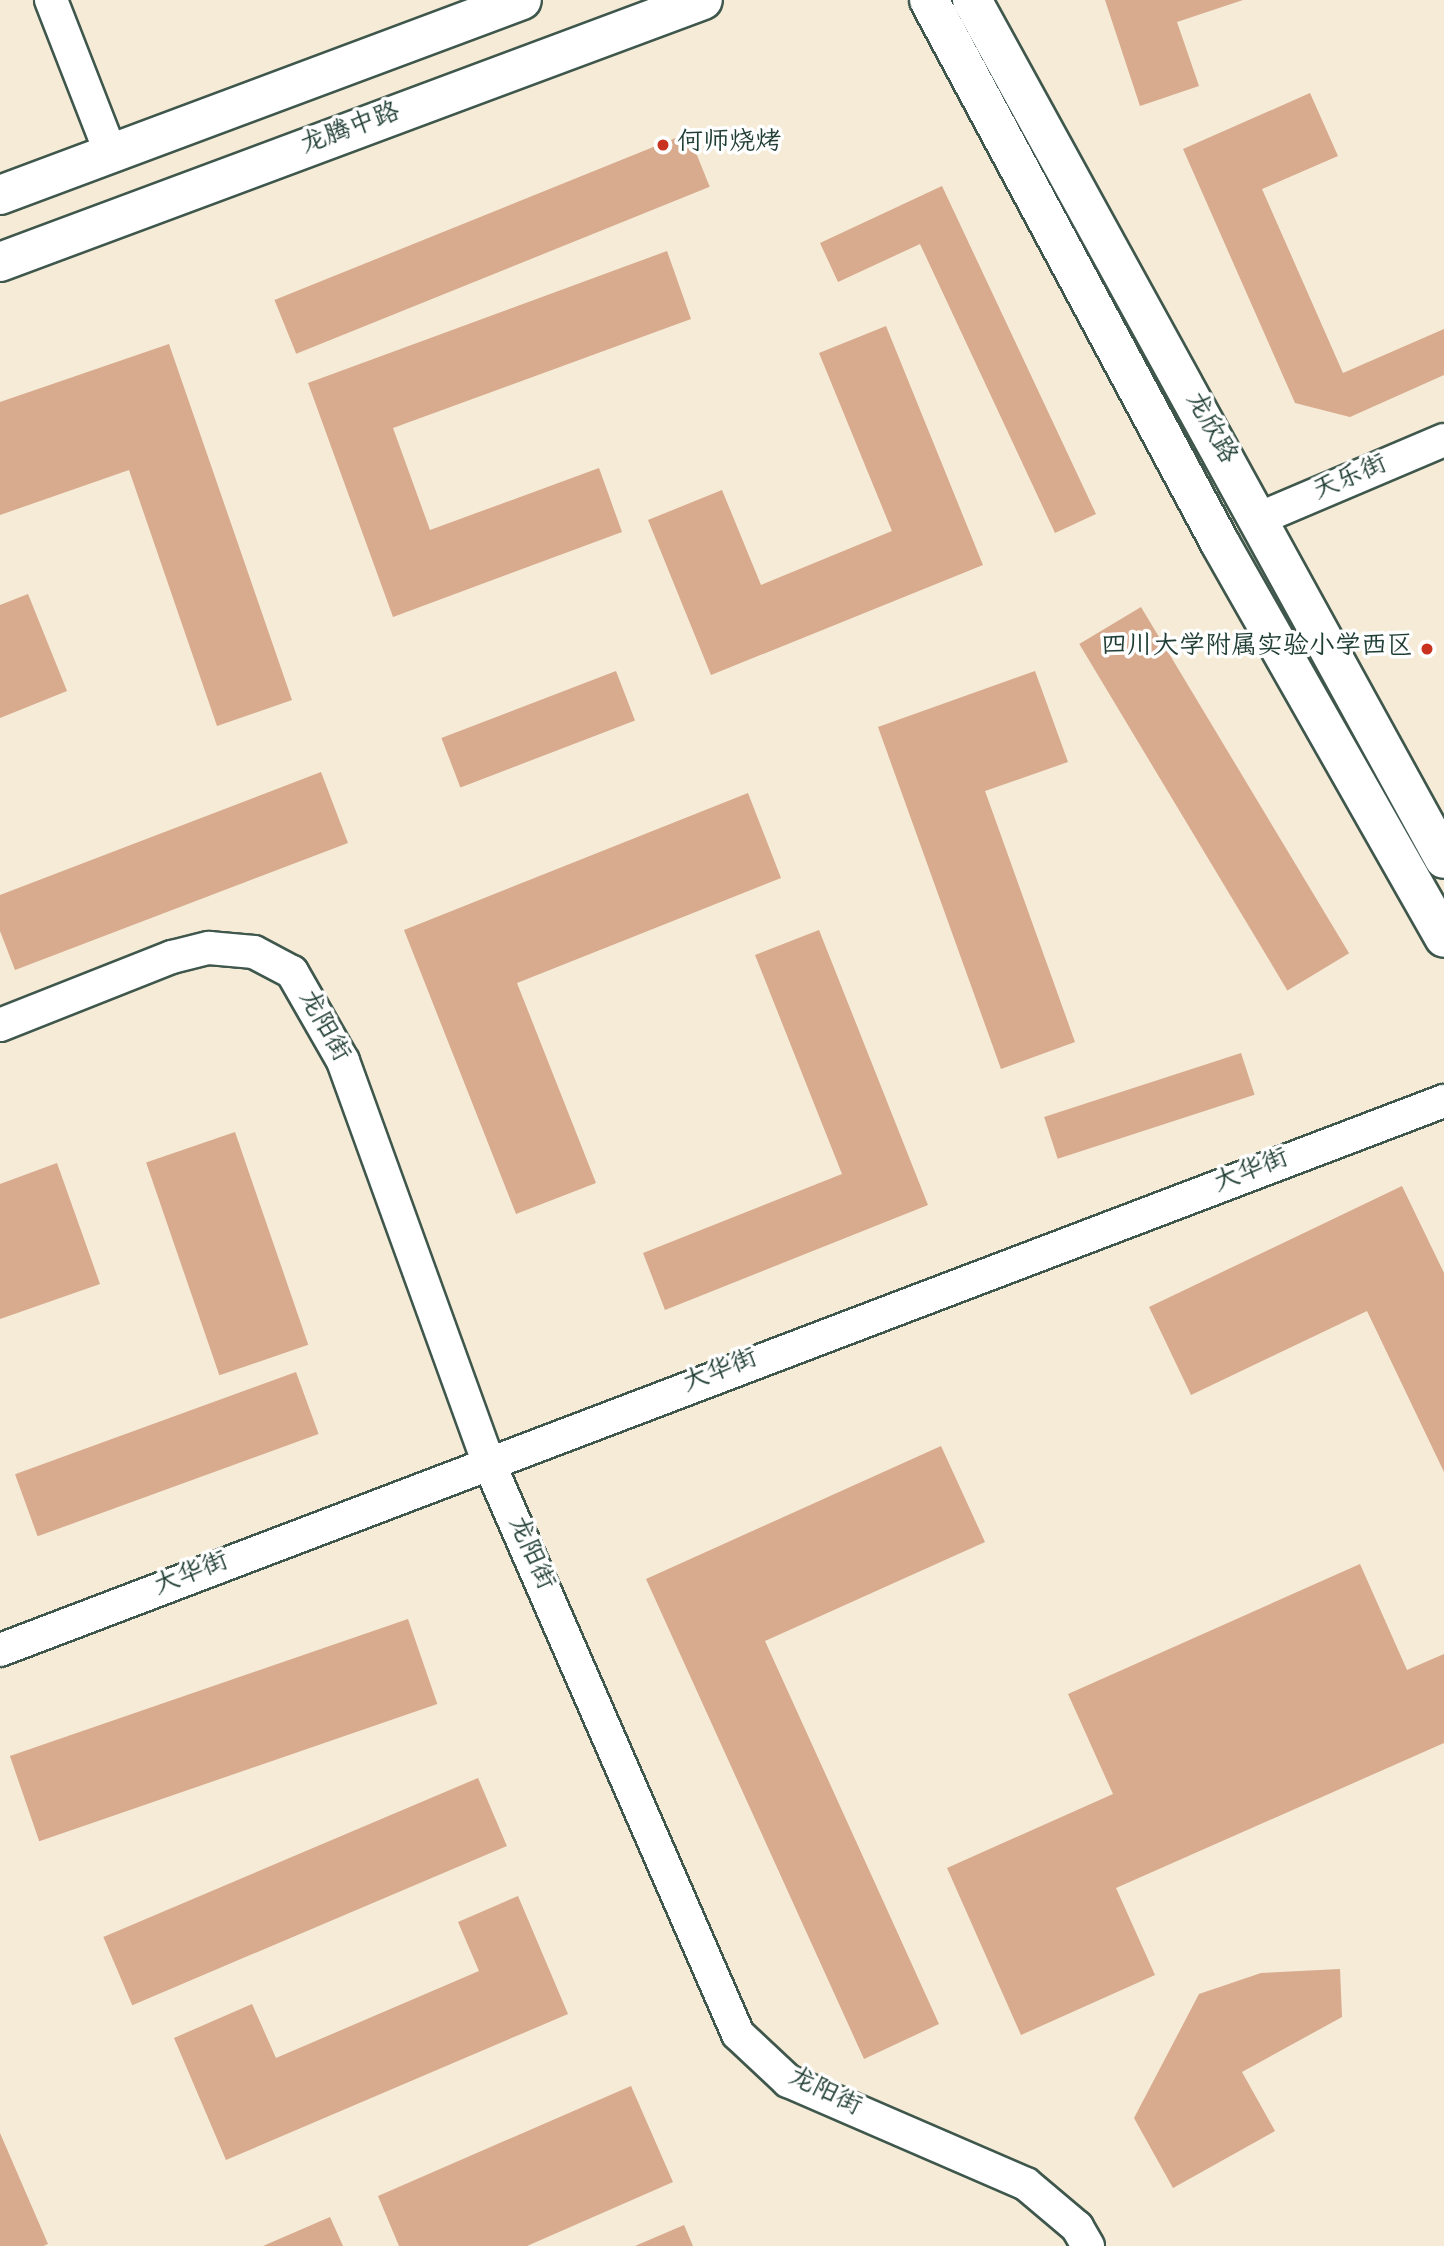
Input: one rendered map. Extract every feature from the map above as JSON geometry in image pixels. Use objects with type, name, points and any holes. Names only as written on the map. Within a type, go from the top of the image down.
[{"type":"street","points":[[51,0],[111,154]]},
{"type":"street","points":[[0,195],[522,0]]},
{"type":"street","name":"龙腾中路","points":[[0,262],[703,0]]},
{"type":"street","points":[[929,0],[1220,544],[1444,938]]},
{"type":"street","name":"龙欣路","points":[[972,0],[1444,859]]},
{"type":"street","name":"天乐街","points":[[1258,519],[1444,440]]},
{"type":"street","name":"龙阳街","points":[[0,1025],[172,957],[209,948],[254,952],[292,972],[344,1062],[488,1461],[738,2034],[788,2081],[1026,2184],[1077,2227],[1088,2246]]},
{"type":"street","name":"大华街","points":[[0,1650],[488,1461],[1444,1101]]},
{"type":"building","points":[[1105,0],[1243,0],[1177,22],[1199,86],[1140,106]]},
{"type":"building","points":[[1310,93],[1338,156],[1262,189],[1343,373],[1444,329],[1444,375],[1350,417],[1295,403],[1183,149]]},
{"type":"building","points":[[688,133],[710,187],[296,354],[274,300]]},
{"type":"building","points":[[942,186],[1096,514],[1055,533],[920,244],[838,282],[820,243]]},
{"type":"building","points":[[667,251],[691,319],[393,428],[430,530],[599,468],[622,532],[393,617],[308,383]]},
{"type":"building","points":[[886,326],[983,565],[711,675],[648,520],[722,490],[761,585],[892,531],[819,353]]},
{"type":"building","points":[[169,344],[292,700],[217,726],[129,470],[0,515],[0,402]]},
{"type":"building","points":[[28,594],[67,691],[0,718],[0,605]]},
{"type":"building","points":[[1141,607],[1349,953],[1287,990],[1079,644]]},
{"type":"building","points":[[616,671],[635,720],[460,787],[441,738]]},
{"type":"building","points":[[1035,671],[1068,762],[985,791],[1075,1042],[1001,1069],[878,727]]},
{"type":"building","points":[[321,772],[348,843],[15,970],[0,931],[0,895]]},
{"type":"building","points":[[748,793],[781,878],[517,983],[596,1183],[516,1214],[404,930]]},
{"type":"building","points":[[819,930],[928,1205],[665,1310],[643,1253],[842,1174],[755,955]]},
{"type":"building","points":[[1241,1053],[1255,1095],[1058,1159],[1044,1117]]},
{"type":"building","points":[[235,1132],[308,1345],[219,1375],[146,1163]]},
{"type":"building","points":[[57,1163],[100,1284],[0,1319],[0,1184]]},
{"type":"building","points":[[1402,1186],[1444,1273],[1444,1472],[1367,1311],[1191,1395],[1149,1307]]},
{"type":"building","points":[[296,1372],[319,1434],[38,1536],[15,1474]]},
{"type":"building","points":[[941,1446],[985,1542],[765,1641],[939,2024],[864,2059],[646,1579]]},
{"type":"building","points":[[1360,1564],[1407,1670],[1444,1654],[1444,1743],[1116,1888],[1155,1975],[1021,2035],[947,1868],[1113,1794],[1068,1694]]},
{"type":"building","points":[[408,1619],[437,1704],[39,1841],[10,1756]]},
{"type":"building","points":[[478,1778],[507,1846],[132,2005],[103,1937]]},
{"type":"building","points":[[518,1896],[568,2014],[226,2160],[174,2038],[252,2004],[276,2058],[479,1971],[458,1922]]},
{"type":"building","points":[[1340,1969],[1342,2017],[1242,2072],[1275,2131],[1173,2188],[1134,2118],[1199,1994],[1261,1973]]},
{"type":"building","points":[[631,2086],[673,2182],[527,2246],[399,2246],[378,2196]]},
{"type":"building","points":[[0,2133],[48,2244],[0,2246]]},
{"type":"building","points":[[330,2217],[343,2246],[263,2246]]},
{"type":"building","points":[[684,2225],[693,2246],[635,2246]]},
{"type":"place","name":"何师烧烤","points":[[663,145]]},
{"type":"place","name":"四川大学附属实验小学西区","points":[[1427,649]]}]
